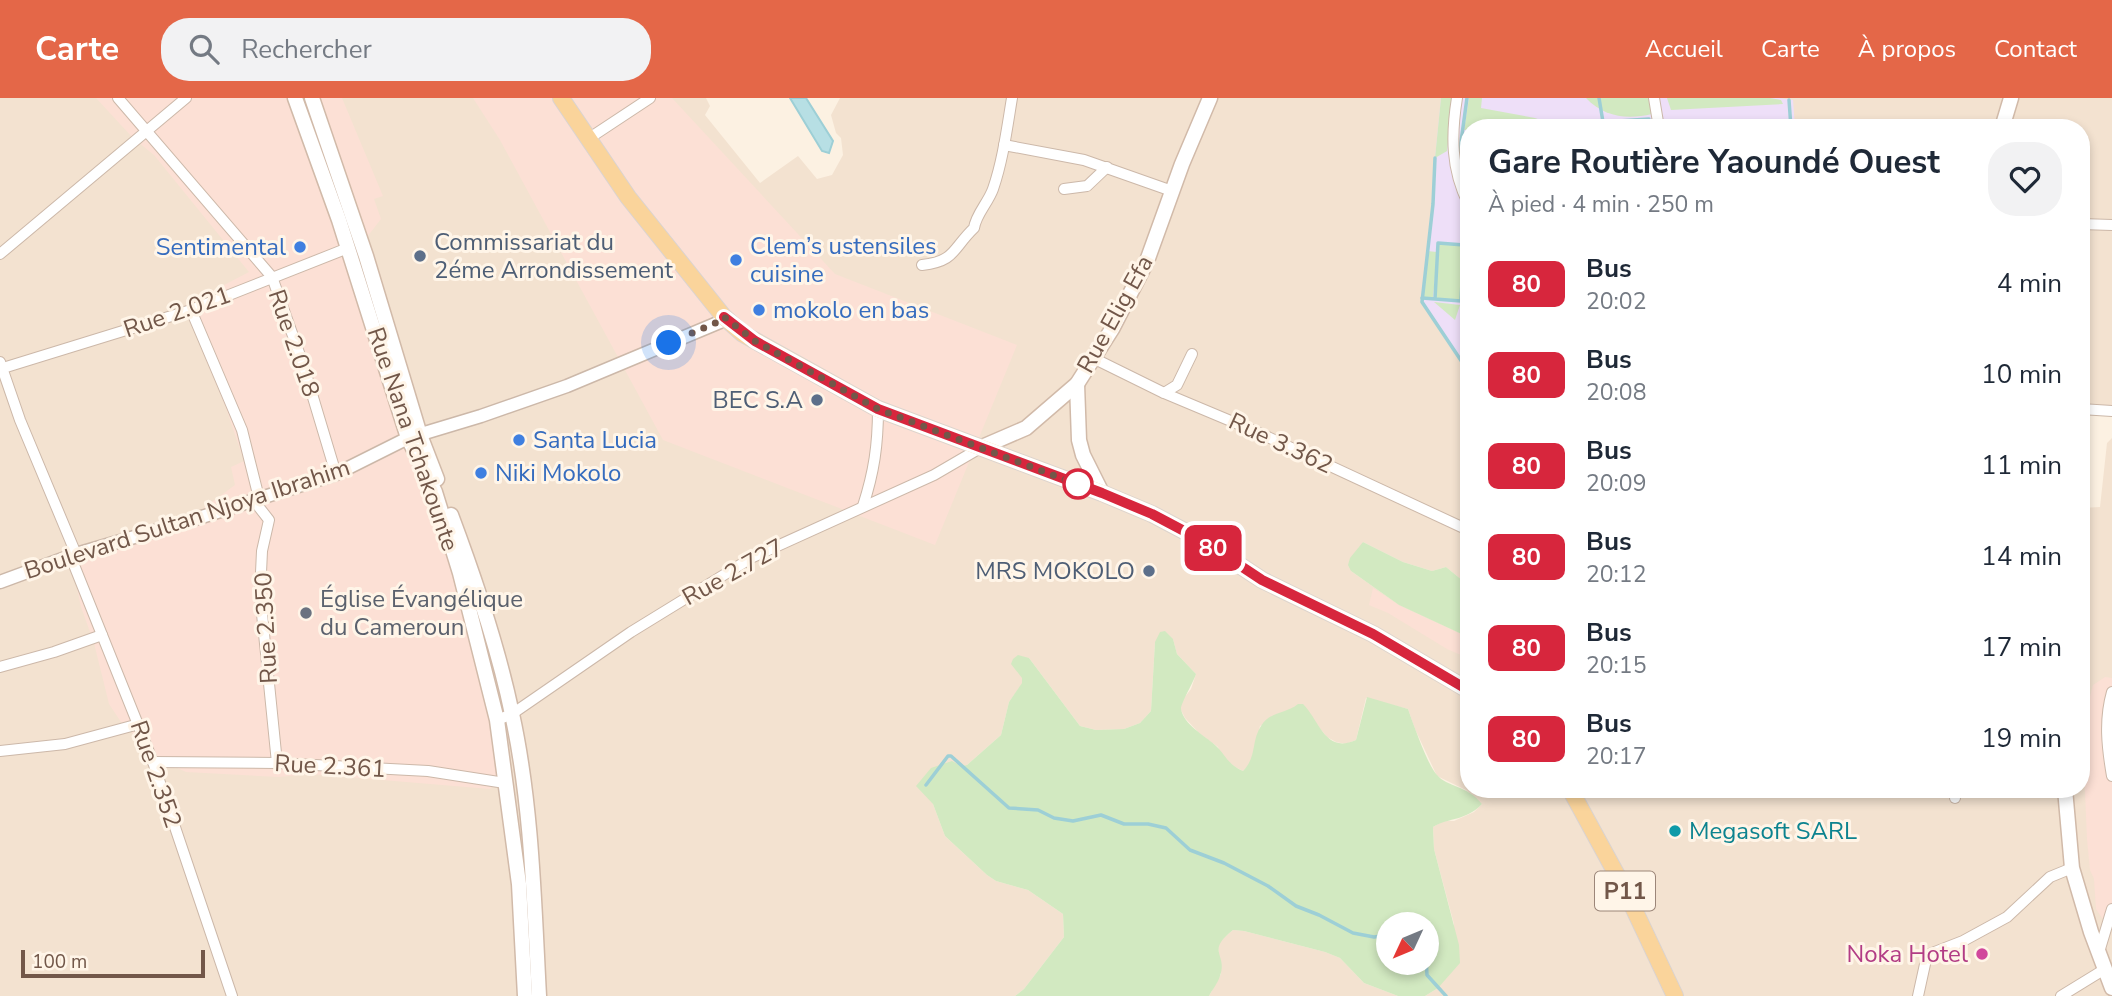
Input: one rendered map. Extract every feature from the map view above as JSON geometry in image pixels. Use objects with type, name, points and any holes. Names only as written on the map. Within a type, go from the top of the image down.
[{"type":"main road","name":"Rue Nana Tchakounte","points":[[295,98],[346,218],[348,248],[414,436],[460,556],[482,603],[512,714],[522,777],[532,875],[539,996]]},
{"type":"main road","name":"Rue Nana Tchakounte","points":[[312,98],[346,218],[414,436]]},
{"type":"main road","points":[[561,98],[642,214],[724,317],[755,341],[878,409],[1152,514],[1203,541],[1262,580],[1373,634],[1460,685]]},
{"type":"main road","name":"Rue Elig Efa","points":[[982,447],[1026,428],[1077,384],[1112,329],[1147,261],[1210,98]]},
{"type":"main road","points":[[2004,119],[2010,99]]},
{"type":"main road","points":[[1077,384],[1079,440],[1083,455],[1102,493]]},
{"type":"main road","name":"Rue Nana Tchakounte","points":[[460,556],[497,720],[519,884],[525,996]]},
{"type":"main road","name":"P11","points":[[1575,798],[1624,888],[1675,996]]},
{"type":"main road","points":[[2066,798],[2072,868],[2112,988]]},
{"type":"street","name":"Rue 2.018","points":[[118,98],[272,277],[303,364],[336,474]]},
{"type":"street","points":[[0,254],[186,98]]},
{"type":"street","points":[[588,139],[650,98]]},
{"type":"street","points":[[922,265],[937,263],[952,256],[974,228],[992,191],[1012,98]]},
{"type":"street","points":[[1457,98],[1452,151],[1460,182]]},
{"type":"street","points":[[1654,98],[1658,119]]},
{"type":"street","points":[[1004,145],[1048,152],[1107,167],[1172,191]]},
{"type":"street","points":[[1065,189],[1087,186],[1107,167]]},
{"type":"street","points":[[2090,224],[2112,225]]},
{"type":"street","name":"Rue 2.021","points":[[1,365],[191,310],[348,248]]},
{"type":"street","name":"Rue 2.350","points":[[191,310],[242,430],[259,498],[258,506],[269,520],[262,551],[260,594],[277,763]]},
{"type":"street","name":"Boulevard Sultan Njoya Ibrahim","points":[[0,582],[76,554],[336,474],[414,436],[567,386],[724,317]]},
{"type":"street","points":[[1164,393],[1177,385],[1192,354]]},
{"type":"street","name":"Rue 3.362","points":[[1093,358],[1164,393],[1257,432],[1460,526]]},
{"type":"street","name":"Rue 2.352","points":[[1,365],[20,420],[76,554],[75,565],[153,761],[232,996]]},
{"type":"street","points":[[863,506],[874,473],[878,409]]},
{"type":"street","points":[[2090,410],[2112,411]]},
{"type":"street","name":"Rue 2.727","points":[[497,720],[512,714],[631,632],[753,557],[934,475],[982,447]]},
{"type":"street","points":[[0,667],[102,635]]},
{"type":"street","points":[[2112,692],[2107,711],[2107,737],[2112,776]]},
{"type":"street","points":[[0,751],[65,744],[139,724]]},
{"type":"street","name":"Rue 2.361","points":[[153,761],[277,763],[428,771],[505,783]]},
{"type":"street","points":[[1918,996],[1927,955],[1963,941],[2007,918],[2050,877],[2072,868]]},
{"type":"street","points":[[2099,953],[2112,909]]},
{"type":"street","points":[[2061,996],[2105,969]]},
{"type":"shaded area","points":[[0,98],[706,98],[710,106],[705,115],[760,183],[798,156],[817,179],[832,175],[843,155],[841,138],[836,133],[831,115],[840,98],[2112,98],[2112,414],[2090,414],[2090,119],[1460,119],[1460,578],[1446,567],[1432,571],[1403,562],[1363,542],[1351,571],[1399,605],[1460,633],[1460,787],[1437,776],[1408,709],[1366,698],[1356,740],[1346,744],[1327,737],[1313,720],[1289,711],[1260,726],[1251,763],[1243,771],[1222,757],[1218,747],[1200,734],[1185,718],[1180,708],[1181,702],[1191,689],[1196,674],[1177,654],[1173,639],[1155,642],[1151,711],[1140,723],[1124,729],[1096,730],[1080,726],[1029,658],[1022,684],[1009,702],[1001,735],[967,765],[962,766],[933,804],[945,836],[987,875],[996,881],[1028,890],[1063,914],[1064,937],[1024,989],[1015,996],[0,996]]},
{"type":"shaded area","points":[[96,98],[342,98],[383,196],[374,199],[381,219],[364,241],[353,246],[416,445],[490,710],[501,775],[490,789],[310,774],[279,777],[186,772],[137,749],[131,728],[123,725],[109,704],[94,643],[81,607],[71,561],[186,521],[235,485],[231,467],[244,461],[226,408],[184,306],[249,272],[154,155],[133,138]]},
{"type":"shaded area","name":"mokolo en bas","points":[[473,98],[672,98],[835,274],[1017,345],[935,545],[663,440],[500,140]]},
{"type":"shaded area","points":[[1441,98],[1793,100],[1794,119],[1460,119],[1460,359],[1422,302],[1434,207],[1435,158]]},
{"type":"shaded area","points":[[2112,438],[2112,996],[1425,996],[1438,988],[1454,924],[1434,849],[1433,827],[1443,821],[1454,821],[1474,812],[1482,804],[1475,798],[2090,798],[2090,508],[2100,507],[2107,443]]},
{"type":"shaded area","points":[[1373,588],[1399,605],[1460,633],[1460,655],[1388,613],[1369,605]]},
{"type":"shaded area","points":[[2105,677],[2112,678],[2112,920],[2102,918],[2096,909],[2087,839],[2085,798],[2090,798],[2090,696],[2093,685]]},
{"type":"shaded area","points":[[1233,930],[1340,958],[1364,983],[1398,996],[1209,996],[1221,974],[1218,946]]},
{"type":"green space","points":[[1441,98],[1453,98],[1447,151],[1435,158]]},
{"type":"green space","points":[[1469,98],[1482,98],[1481,108],[1538,119],[1466,119]]},
{"type":"green space","points":[[1586,98],[1650,98],[1652,114],[1634,117],[1616,115],[1600,109]]},
{"type":"green space","points":[[1667,98],[1770,98],[1781,100],[1783,104],[1671,110]]},
{"type":"green space","points":[[1438,243],[1460,245],[1460,301],[1435,299],[1436,267],[1433,298],[1423,297],[1427,251],[1437,252]]},
{"type":"green space","points":[[1434,302],[1460,305],[1455,320]]},
{"type":"green space","points":[[1363,542],[1403,562],[1432,571],[1446,567],[1460,578],[1460,633],[1399,605],[1351,571],[1348,565],[1350,558]]},
{"type":"green space","points":[[1165,631],[1173,639],[1177,654],[1196,674],[1181,707],[1183,715],[1190,725],[1243,771],[1265,721],[1298,704],[1303,704],[1324,734],[1337,743],[1356,740],[1367,697],[1408,709],[1433,770],[1441,779],[1460,788],[1460,798],[1476,798],[1482,804],[1464,816],[1433,827],[1434,849],[1459,945],[1460,963],[1438,988],[1425,996],[1398,996],[1364,983],[1340,958],[1325,952],[1233,930],[1220,943],[1222,968],[1209,996],[1015,996],[1024,989],[1064,937],[1063,914],[1028,890],[996,881],[987,875],[945,836],[933,804],[916,786],[931,768],[952,761],[961,766],[967,765],[1001,735],[1009,702],[1022,683],[1022,678],[1011,664],[1018,655],[1029,658],[1080,726],[1096,730],[1124,729],[1140,723],[1151,711],[1155,642],[1160,632]]},
{"type":"water","points":[[790,98],[806,98],[833,141],[829,153],[822,151]]},
{"type":"waterway","points":[[1464,119],[1467,98]]},
{"type":"waterway","points":[[1599,98],[1602,119]]},
{"type":"waterway","points":[[1789,100],[1790,119]]},
{"type":"waterway","points":[[1435,158],[1433,204],[1422,302],[1460,359]]},
{"type":"waterway","points":[[1435,299],[1438,243],[1460,245]]},
{"type":"waterway","points":[[1422,298],[1435,299]]},
{"type":"waterway","points":[[1435,299],[1460,301]]},
{"type":"waterway","points":[[926,785],[948,756],[951,756],[1009,808],[1038,810],[1054,818],[1073,821],[1101,815],[1124,824],[1148,824],[1166,828],[1190,850],[1224,863],[1268,886],[1296,906],[1353,933],[1376,937]]},
{"type":"waterway","points":[[1427,975],[1446,996]]},
{"type":"bus line","name":"80","points":[[724,317],[755,341],[878,409],[1152,514],[1203,541],[1262,580],[1373,634],[1460,685]]},
{"type":"place","name":"Sentimental","points":[[300,247]]},
{"type":"place","name":"Commissariat du 2éme Arrondissement","points":[[420,256]]},
{"type":"place","name":"Clem’s ustensiles cuisine","points":[[736,260]]},
{"type":"place","name":"mokolo en bas","points":[[759,310]]},
{"type":"place","name":"BEC S.A","points":[[817,400]]},
{"type":"place","name":"Santa Lucia","points":[[519,440]]},
{"type":"place","name":"Niki Mokolo","points":[[481,473]]},
{"type":"place","name":"MRS MOKOLO","points":[[1149,571]]},
{"type":"place","name":"Église Évangélique du Cameroun","points":[[306,613]]},
{"type":"place","name":"Megasoft SARL","points":[[1675,831]]},
{"type":"place","name":"Noka Hotel","points":[[1982,954]]},
{"type":"route","points":[[669,343],[724,317],[755,341],[878,409],[1082,486],[1078,484]]}]
